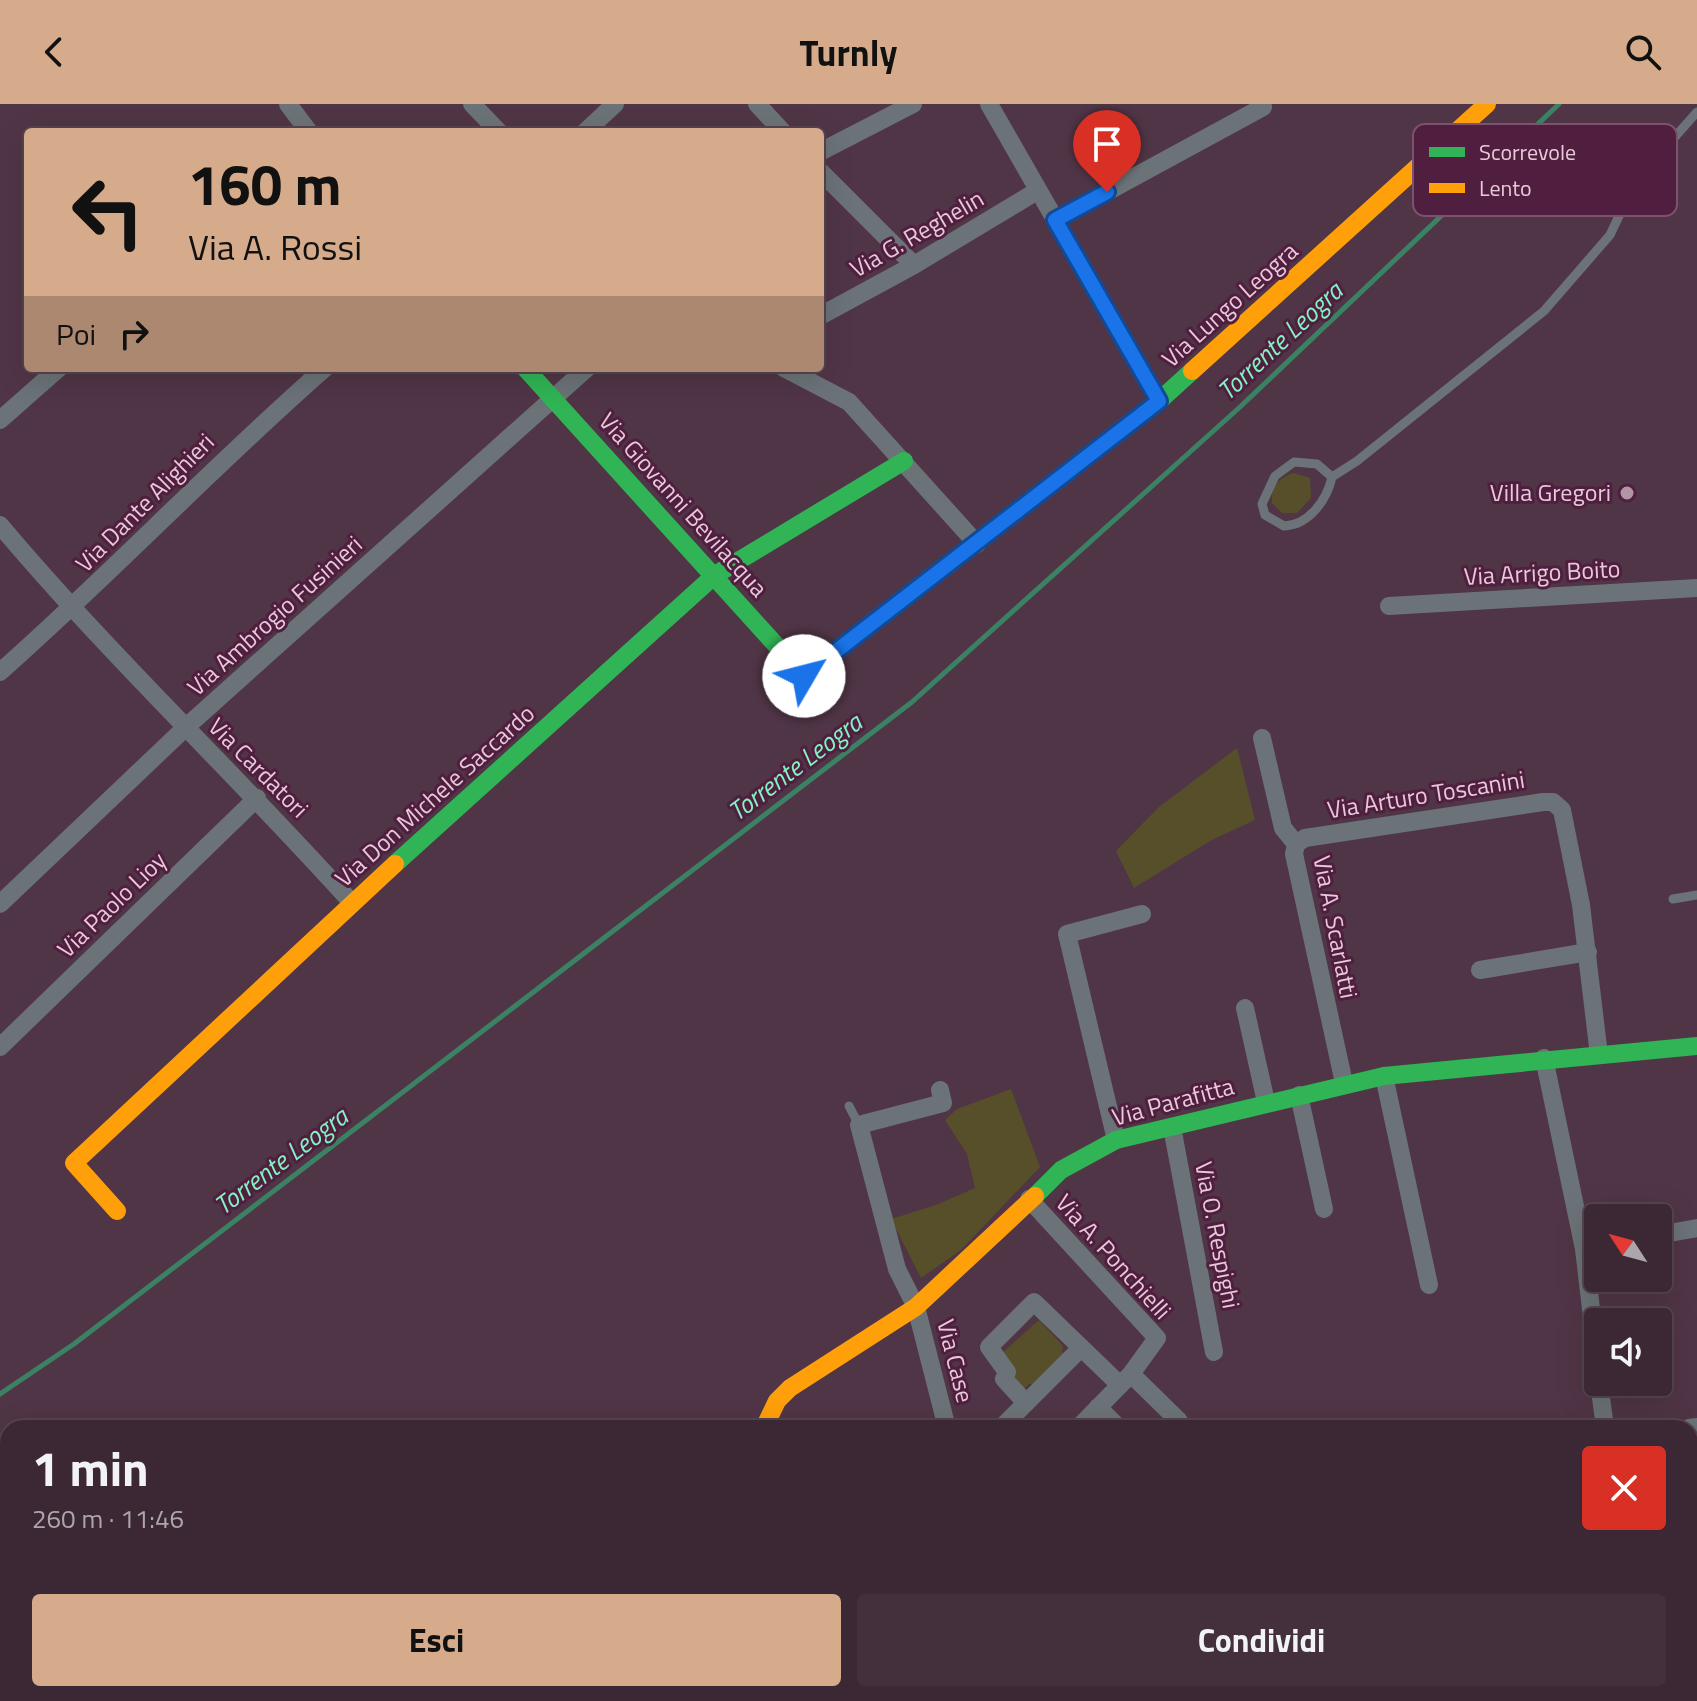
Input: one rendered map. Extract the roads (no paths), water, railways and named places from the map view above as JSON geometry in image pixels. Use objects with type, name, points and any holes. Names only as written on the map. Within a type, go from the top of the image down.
[{"type":"street","points":[[288,104],[306,128]]},
{"type":"street","points":[[472,104],[495,128]]},
{"type":"street","points":[[589,128],[615,104]]},
{"type":"street","points":[[757,104],[779,128]]},
{"type":"street","points":[[824,150],[913,104]]},
{"type":"street","points":[[989,104],[1159,401]]},
{"type":"street","name":"Via Lungo Leogra","points":[[1463,124],[1484,105]]},
{"type":"street","points":[[1055,220],[1263,107]]},
{"type":"street","name":"Via Lungo Leogra","points":[[804,676],[1159,401],[1413,170]]},
{"type":"street","points":[[824,175],[914,265]]},
{"type":"street","name":"Via G. Reghelin","points":[[824,314],[914,265],[1037,191]]},
{"type":"street","points":[[0,420],[54,372]]},
{"type":"street","name":"Via Dante Alighieri","points":[[0,672],[71,610],[248,436],[320,372]]},
{"type":"street","name":"Via Giovanni Bevilacqua","points":[[529,372],[804,676]]},
{"type":"street","name":"Via Ambrogio Fusinieri","points":[[0,904],[185,728],[583,372]]},
{"type":"street","points":[[792,372],[849,402],[977,544]]},
{"type":"street","name":"Via Don Michele Saccardo","points":[[117,1211],[74,1163],[352,903],[715,575],[904,461]]},
{"type":"street","name":"Via Cardatori","points":[[0,525],[71,610],[257,798],[352,903]]},
{"type":"street","name":"Via Arrigo Boito","points":[[1389,606],[1697,588]]},
{"type":"street","name":"Via A. Scarlatti","points":[[1262,738],[1283,828],[1296,844],[1294,854],[1303,899],[1344,1083]]},
{"type":"street","name":"Via Paolo Lioy","points":[[0,1047],[257,798]]},
{"type":"street","name":"Via Arturo Toscanini","points":[[1296,844],[1305,838],[1553,802],[1562,810],[1588,952],[1599,1055]]},
{"type":"street","points":[[1116,1140],[1067,934],[1142,914]]},
{"type":"street","points":[[1480,970],[1588,952]]},
{"type":"street","points":[[1245,1008],[1266,1102]]},
{"type":"street","name":"Via Parafitta","points":[[768,1420],[777,1401],[790,1388],[916,1307],[957,1272],[1029,1199],[1071,1162],[1116,1140],[1344,1083],[1384,1076],[1544,1058],[1697,1046]]},
{"type":"street","points":[[1544,1058],[1584,1219]]},
{"type":"street","points":[[1384,1076],[1429,1285]]},
{"type":"street","points":[[859,1125],[943,1103],[940,1090]]},
{"type":"street","points":[[1299,1095],[1324,1209]]},
{"type":"street","name":"Via Case","points":[[859,1125],[897,1269],[916,1307],[945,1420]]},
{"type":"street","name":"Via O. Respighi","points":[[1172,1127],[1214,1352]]},
{"type":"street","name":"Via A. Ponchielli","points":[[1029,1199],[1157,1338],[1125,1379]]},
{"type":"street","points":[[1672,1232],[1697,1228]]},
{"type":"street","points":[[1026,1403],[1004,1379],[1007,1372],[989,1347],[1034,1302],[1081,1348],[1178,1420]]},
{"type":"street","points":[[1009,1420],[1081,1348]]},
{"type":"street","points":[[1086,1420],[1125,1379]]},
{"type":"street","points":[[1601,1396],[1604,1420]]},
{"type":"street","points":[[1098,1407],[1111,1420]]},
{"type":"lane","points":[[1677,135],[1697,112]]},
{"type":"lane","points":[[1332,477],[1317,464],[1294,462],[1285,466],[1263,496],[1265,515],[1279,525],[1297,523],[1324,500],[1332,477],[1357,461],[1544,311],[1610,235],[1619,216]]},
{"type":"lane","points":[[1673,899],[1697,895]]},
{"type":"lane","points":[[849,1106],[859,1125]]},
{"type":"waterway","name":"Torrente Leogra","points":[[1538,124],[1559,104]]},
{"type":"waterway","name":"Torrente Leogra","points":[[0,1394],[74,1344],[912,702],[1240,407],[1441,216]]},
{"type":"place","name":"Villa Gregori","points":[[1627,493]]}]
